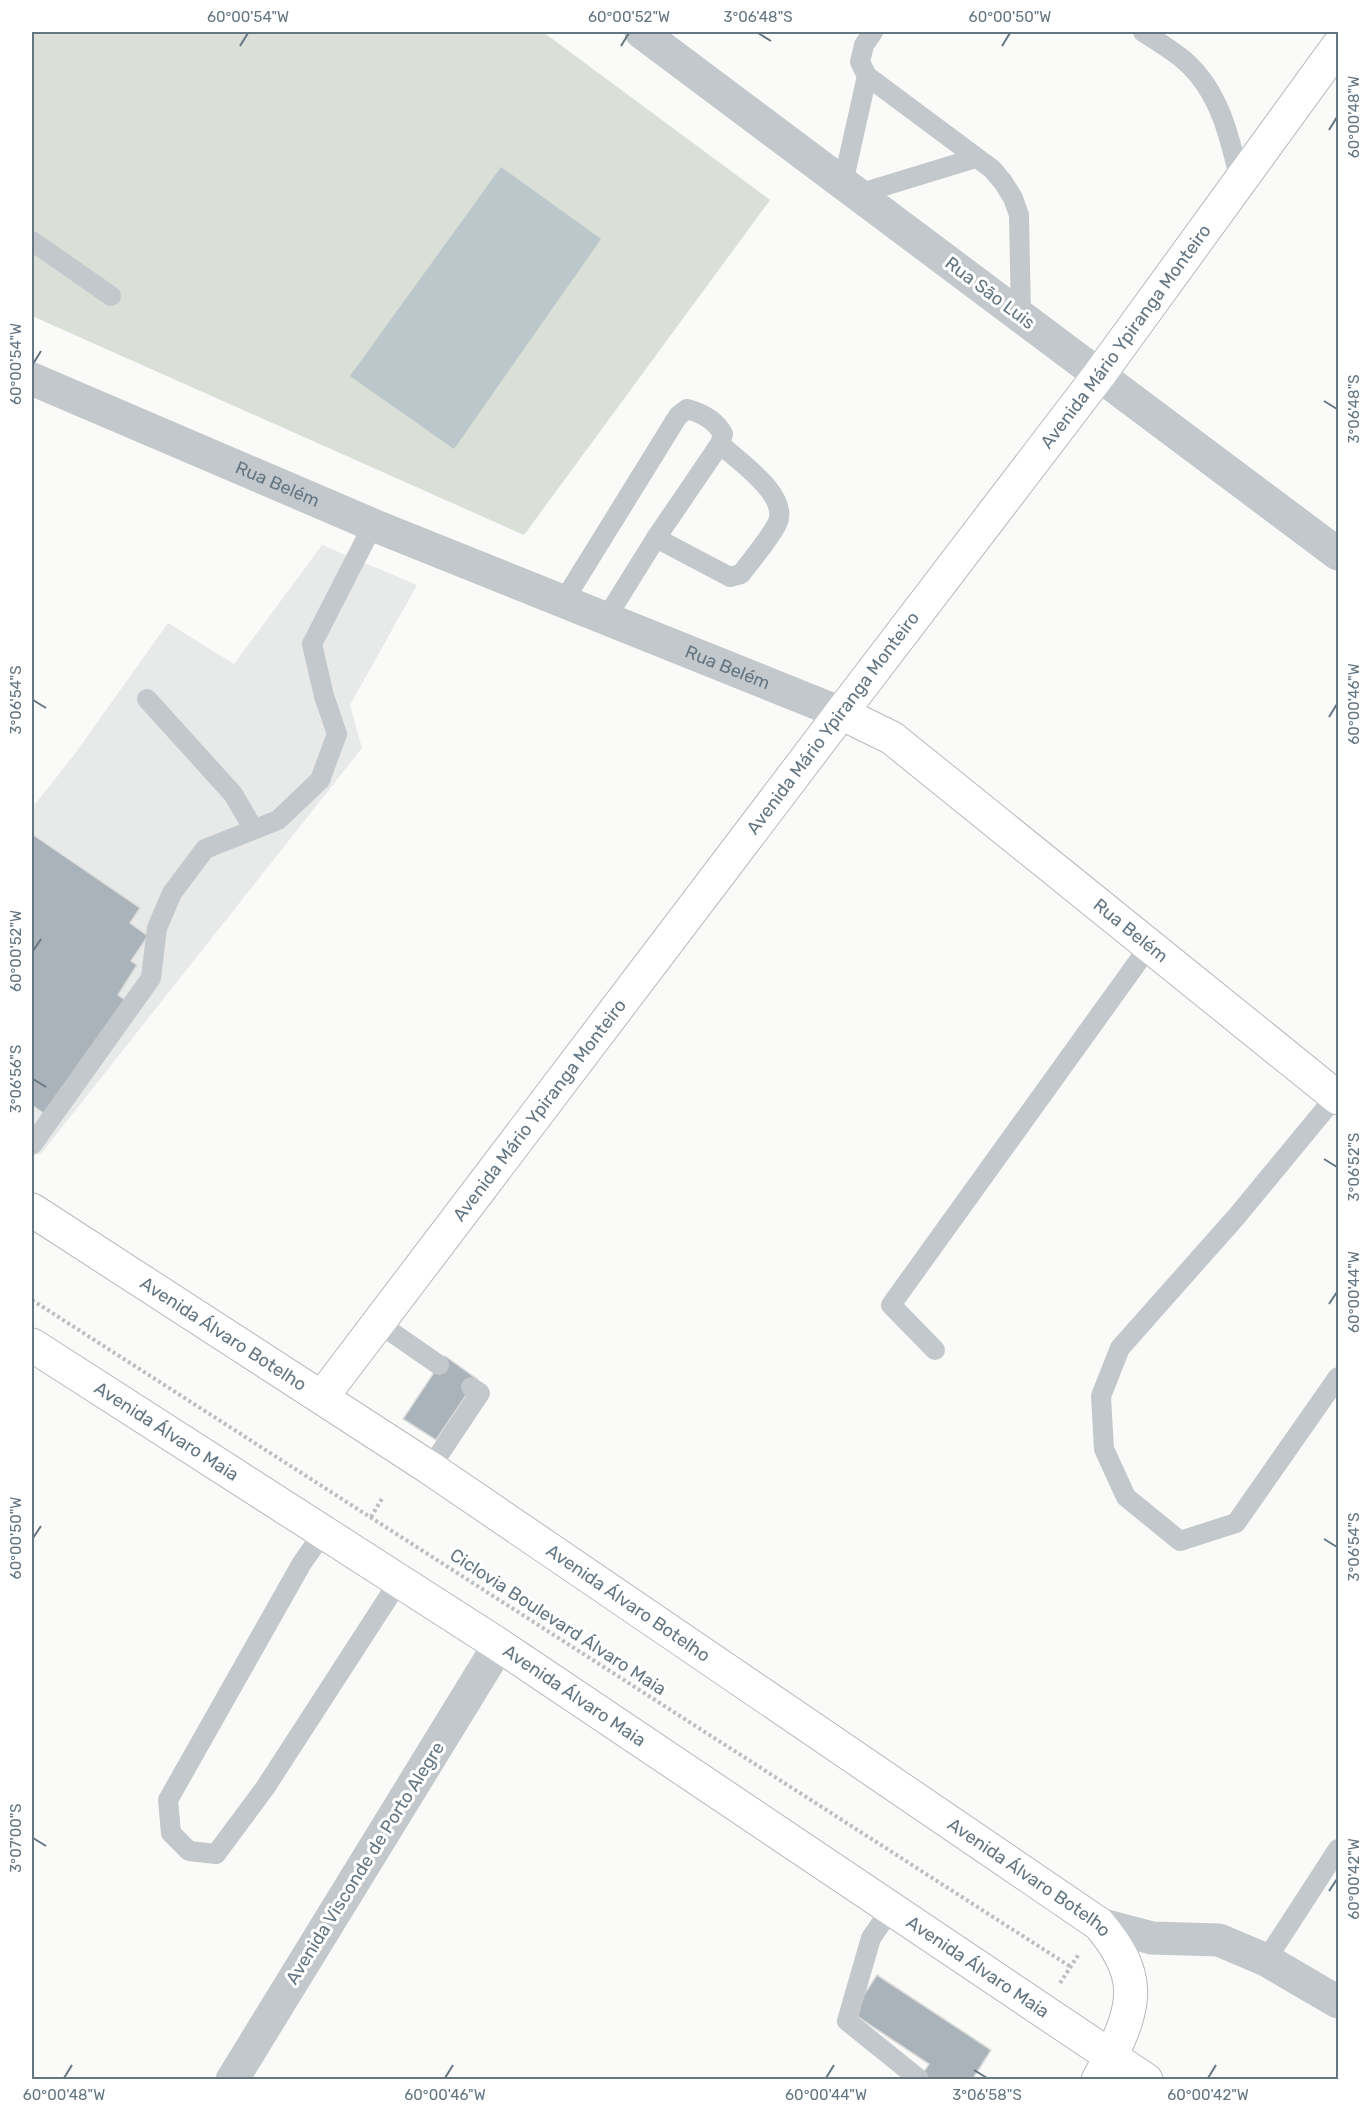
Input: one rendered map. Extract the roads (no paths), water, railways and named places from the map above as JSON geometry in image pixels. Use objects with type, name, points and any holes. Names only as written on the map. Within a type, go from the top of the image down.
[{"type":"main road","name":"Avenida Mário Ypiranga Monteiro","points":[[322,1397],[1099,375],[1338,46]]},
{"type":"main road","name":"Rua Belém","points":[[841,712],[892,738],[1337,1097]]},
{"type":"main road","name":"Avenida Álvaro Botelho","points":[[32,1210],[430,1468],[1099,1924],[1125,1962],[1131,1995],[1127,2022],[1104,2068]]},
{"type":"main road","name":"Avenida Álvaro Maia","points":[[32,1344],[499,1646],[891,1909],[1104,2068],[1146,2079]]},
{"type":"street","name":"Rua São Luis","points":[[641,32],[1338,554]]},
{"type":"street","name":"Rua Belém","points":[[32,379],[373,525],[605,620],[841,712]]},
{"type":"street","name":"Avenida Visconde de Porto Alegre","points":[[232,2079],[499,1646]]},
{"type":"street","points":[[1099,1924],[1152,1938],[1219,1940],[1266,1960],[1338,2002]]},
{"type":"lane","points":[[873,32],[864,45],[860,62],[867,76],[976,158],[1003,182],[1013,198],[1018,215],[1021,316]]},
{"type":"lane","points":[[1143,32],[1185,62],[1207,88],[1224,119],[1240,181]]},
{"type":"lane","points":[[867,76],[850,189],[976,158]]},
{"type":"lane","points":[[32,241],[111,296]]},
{"type":"lane","points":[[563,602],[678,416],[687,409],[698,412],[718,426],[723,434],[720,444],[656,538],[605,620]]},
{"type":"lane","points":[[656,538],[730,576],[741,574],[778,522],[779,506],[772,492],[720,444]]},
{"type":"lane","points":[[32,1145],[151,978],[157,928],[172,893],[205,849],[253,828],[279,820],[320,780],[337,734],[324,696],[312,644],[373,525]]},
{"type":"lane","points":[[147,699],[233,794],[253,828]]},
{"type":"lane","points":[[935,1350],[891,1305],[1150,945]]},
{"type":"lane","points":[[1337,1097],[1237,1216],[1120,1348],[1101,1396],[1104,1449],[1126,1497],[1180,1540],[1236,1524],[1338,1377]]},
{"type":"lane","points":[[377,1322],[439,1365]]},
{"type":"lane","points":[[430,1468],[480,1393],[471,1387]]},
{"type":"lane","points":[[323,1533],[302,1563],[168,1800],[171,1833],[189,1851],[216,1854],[265,1788],[399,1581]]},
{"type":"lane","points":[[1266,1960],[1338,1849]]},
{"type":"lane","points":[[891,1909],[871,1938],[847,2021],[919,2079]]}]
